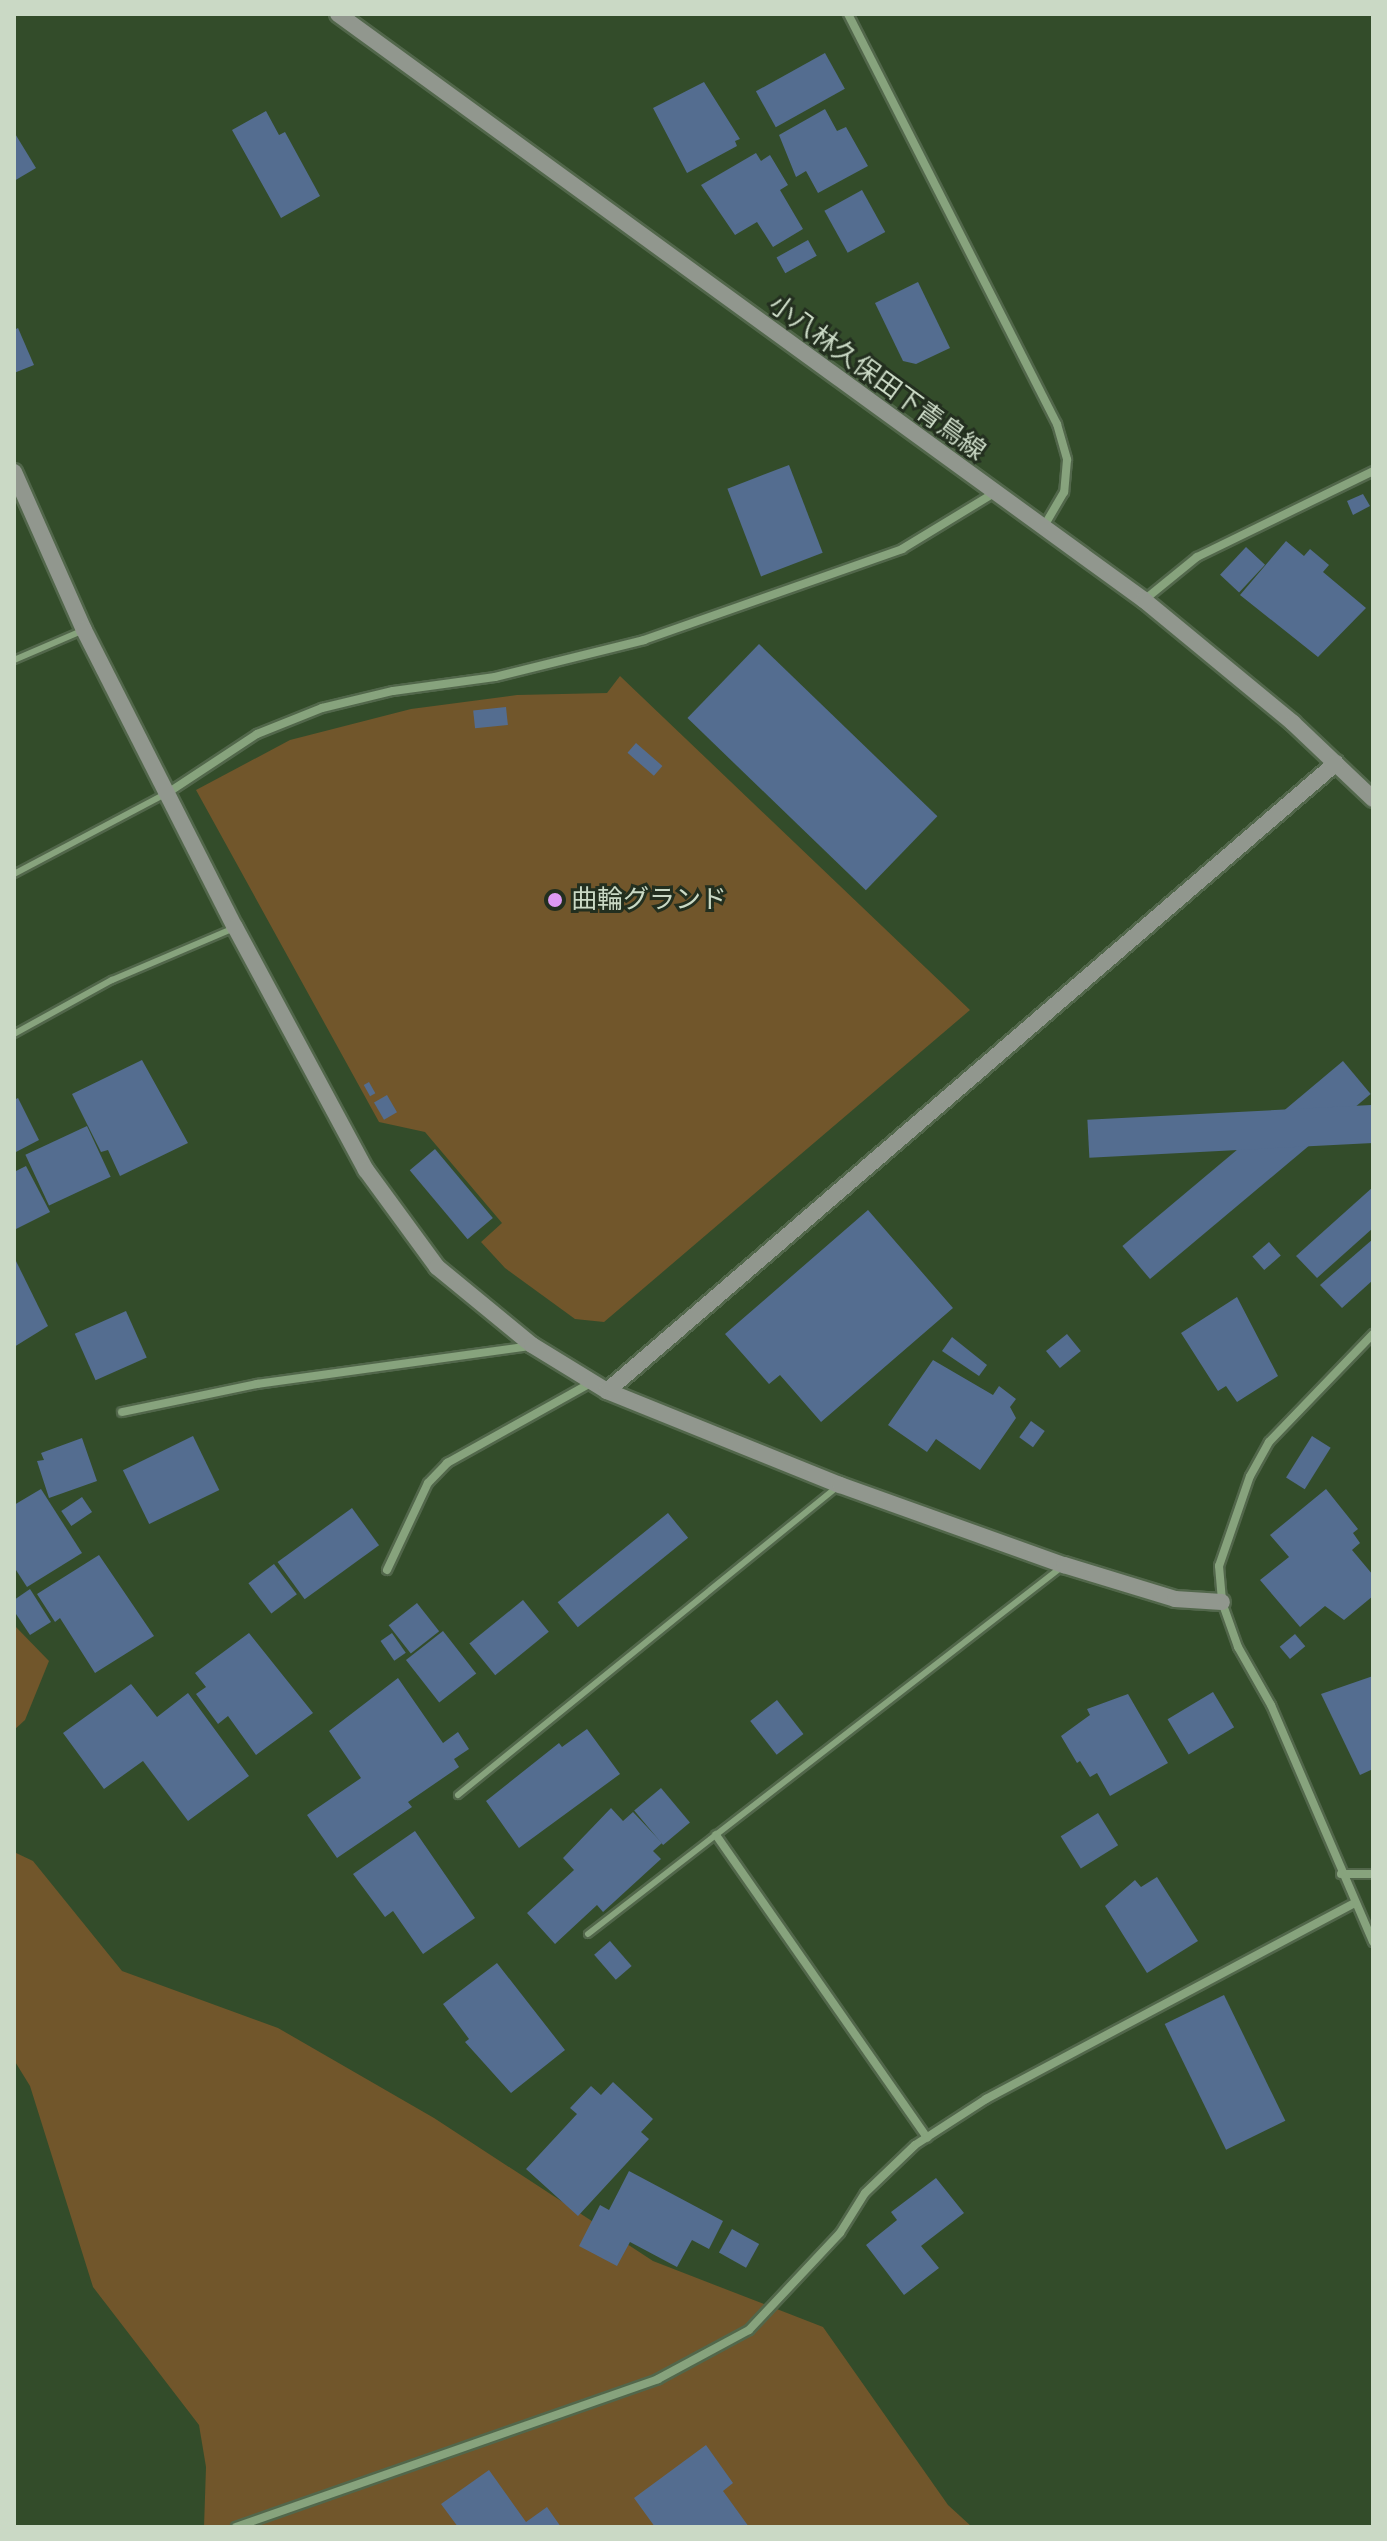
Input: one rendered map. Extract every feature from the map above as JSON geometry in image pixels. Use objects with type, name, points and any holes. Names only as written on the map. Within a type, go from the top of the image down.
[{"type":"street","name":"小八林久保田下青鳥線","points":[[338,14],[1144,600],[1336,763],[1373,799]]},
{"type":"street","points":[[848,14],[1057,424],[1067,460],[1064,492],[1043,529]]},
{"type":"street","points":[[1144,600],[1197,557],[1373,471]]},
{"type":"street","points":[[14,472],[84,630],[235,927],[366,1170],[437,1267],[532,1345],[607,1391],[840,1485],[1064,1565],[1175,1599],[1222,1602]]},
{"type":"street","points":[[165,794],[257,734],[322,708],[393,691],[509,674],[644,640],[902,549],[994,493]]},
{"type":"street","points":[[607,1391],[1336,763]]},
{"type":"street","points":[[1373,1334],[1299,1405],[1269,1442],[1250,1476],[1219,1566],[1222,1602],[1373,1942]]},
{"type":"street","points":[[122,1412],[257,1384],[532,1345]]},
{"type":"street","points":[[387,1570],[428,1483],[447,1463],[591,1383]]},
{"type":"street","points":[[716,1835],[927,2138]]},
{"type":"street","points":[[1341,1874],[1373,1874]]},
{"type":"street","points":[[236,2527],[658,2379],[749,2330],[840,2233],[865,2193],[927,2138],[986,2099],[1355,1903]]},
{"type":"lane","points":[[14,660],[84,630]]},
{"type":"lane","points":[[14,874],[165,794]]},
{"type":"lane","points":[[14,1034],[112,980],[235,927]]},
{"type":"lane","points":[[458,1795],[840,1485]]},
{"type":"lane","points":[[588,1934],[1064,1565]]},
{"type":"shaded area","name":"曲輪グランド","points":[[620,676],[970,1010],[604,1322],[575,1319],[505,1268],[481,1242],[502,1223],[425,1132],[379,1122],[196,790],[290,740],[411,709],[517,695],[607,693]]},
{"type":"shaded area","points":[[14,1625],[49,1661],[25,1720],[14,1730]]},
{"type":"shaded area","points":[[14,1852],[33,1861],[122,1971],[278,2028],[434,2118],[653,2261],[823,2327],[948,2505],[972,2527],[204,2527],[206,2467],[199,2425],[93,2287],[30,2086],[14,2060]]},
{"type":"building","points":[[825,53],[845,89],[776,127],[756,91]]},
{"type":"building","points":[[704,82],[740,139],[735,141],[737,146],[687,173],[653,108]]},
{"type":"building","points":[[825,109],[837,131],[846,127],[868,166],[818,193],[806,171],[796,177],[779,135]]},
{"type":"building","points":[[266,111],[279,135],[285,132],[320,196],[281,218],[232,130]]},
{"type":"building","points":[[14,132],[36,168],[14,181]]},
{"type":"building","points":[[756,153],[761,161],[770,155],[788,185],[780,190],[803,229],[773,247],[757,222],[735,235],[701,185]]},
{"type":"building","points":[[862,190],[885,232],[848,253],[824,211]]},
{"type":"building","points":[[808,240],[817,256],[785,273],[777,257]]},
{"type":"building","points":[[918,282],[950,348],[916,364],[903,361],[875,303]]},
{"type":"building","points":[[18,328],[34,365],[14,373],[14,330]]},
{"type":"building","points":[[789,465],[823,553],[761,576],[727,489]]},
{"type":"building","points":[[1363,494],[1370,506],[1353,515],[1347,501]]},
{"type":"building","points":[[1286,541],[1304,556],[1310,549],[1329,565],[1323,572],[1366,608],[1318,657],[1240,595]]},
{"type":"building","points":[[1246,547],[1265,565],[1239,593],[1220,575]]},
{"type":"building","points":[[759,644],[937,816],[866,890],[687,718]]},
{"type":"building","points":[[506,707],[508,725],[475,728],[473,710]]},
{"type":"building","points":[[636,743],[662,766],[654,776],[627,753]]},
{"type":"building","points":[[142,1060],[188,1143],[120,1176],[108,1150],[101,1152],[72,1094]]},
{"type":"building","points":[[1343,1061],[1371,1094],[1150,1279],[1122,1246]]},
{"type":"building","points":[[369,1082],[375,1093],[370,1096],[364,1085]]},
{"type":"building","points":[[387,1095],[397,1112],[384,1120],[374,1102]]},
{"type":"building","points":[[18,1098],[39,1140],[14,1153],[14,1100]]},
{"type":"building","points":[[1371,1105],[1373,1143],[1089,1158],[1087,1120]]},
{"type":"building","points":[[87,1126],[111,1177],[49,1205],[25,1155]]},
{"type":"building","points":[[435,1149],[493,1218],[468,1239],[410,1170]]},
{"type":"building","points":[[26,1166],[50,1212],[14,1230],[14,1172]]},
{"type":"building","points":[[1373,1187],[1373,1228],[1317,1278],[1296,1256]]},
{"type":"building","points":[[868,1210],[953,1308],[821,1422],[780,1375],[769,1384],[725,1334]]},
{"type":"building","points":[[1373,1239],[1373,1280],[1342,1308],[1320,1285]]},
{"type":"building","points":[[1269,1242],[1281,1256],[1264,1270],[1252,1256]]},
{"type":"building","points":[[14,1257],[48,1326],[14,1347]]},
{"type":"building","points":[[1237,1297],[1278,1376],[1237,1402],[1226,1386],[1218,1391],[1181,1333]]},
{"type":"building","points":[[126,1311],[147,1358],[96,1380],[75,1334]]},
{"type":"building","points":[[1067,1334],[1081,1351],[1060,1368],[1046,1351]]},
{"type":"building","points":[[952,1337],[987,1365],[979,1376],[942,1351]]},
{"type":"building","points":[[933,1360],[993,1395],[999,1386],[1016,1399],[1010,1407],[1016,1418],[980,1470],[936,1439],[927,1452],[888,1425]]},
{"type":"building","points":[[1031,1421],[1045,1431],[1033,1447],[1019,1437]]},
{"type":"building","points":[[193,1436],[219,1490],[149,1524],[123,1470]]},
{"type":"building","points":[[1312,1436],[1331,1448],[1305,1489],[1286,1478]]},
{"type":"building","points":[[82,1438],[97,1481],[49,1498],[37,1461],[44,1460],[41,1453]]},
{"type":"building","points":[[41,1489],[82,1553],[27,1587],[14,1567],[14,1505]]},
{"type":"building","points":[[1326,1489],[1358,1529],[1353,1533],[1360,1543],[1352,1550],[1373,1575],[1373,1596],[1344,1620],[1325,1606],[1300,1627],[1260,1580],[1289,1557],[1270,1535]]},
{"type":"building","points":[[82,1497],[92,1512],[71,1526],[61,1511]]},
{"type":"building","points":[[352,1508],[379,1545],[305,1599],[278,1562]]},
{"type":"building","points":[[668,1513],[688,1538],[578,1627],[558,1602]]},
{"type":"building","points":[[99,1555],[154,1636],[95,1673],[60,1618],[55,1622],[37,1594]]},
{"type":"building","points":[[274,1564],[297,1594],[271,1614],[248,1583]]},
{"type":"building","points":[[30,1589],[51,1622],[30,1635],[14,1611],[14,1600]]},
{"type":"building","points":[[523,1600],[549,1632],[495,1675],[469,1643]]},
{"type":"building","points":[[417,1603],[439,1631],[411,1654],[389,1625]]},
{"type":"building","points":[[443,1631],[476,1674],[439,1702],[406,1660]]},
{"type":"building","points":[[249,1633],[313,1713],[256,1755],[228,1716],[218,1724],[196,1694],[206,1687],[195,1673]]},
{"type":"building","points":[[392,1633],[406,1653],[394,1661],[381,1641]]},
{"type":"building","points":[[1295,1634],[1305,1646],[1290,1659],[1280,1647]]},
{"type":"building","points":[[1373,1676],[1373,1769],[1360,1775],[1321,1694]]},
{"type":"building","points":[[398,1678],[443,1743],[458,1732],[469,1749],[454,1759],[459,1767],[408,1802],[412,1807],[337,1858],[307,1815],[361,1778],[329,1731]]},
{"type":"building","points":[[131,1684],[157,1717],[188,1693],[249,1776],[188,1821],[143,1761],[104,1789],[63,1733]]},
{"type":"building","points":[[1213,1692],[1234,1727],[1189,1754],[1168,1719]]},
{"type":"building","points":[[1128,1694],[1168,1763],[1110,1796],[1097,1773],[1090,1777],[1080,1761],[1077,1763],[1061,1736],[1090,1715],[1087,1709]]},
{"type":"building","points":[[777,1700],[803,1734],[777,1755],[750,1721]]},
{"type":"building","points":[[587,1729],[620,1774],[519,1848],[486,1801],[559,1743],[562,1747]]},
{"type":"building","points":[[661,1788],[690,1822],[663,1845],[634,1810]]},
{"type":"building","points":[[611,1808],[623,1821],[633,1812],[662,1843],[653,1851],[661,1859],[603,1912],[597,1905],[555,1944],[527,1913],[574,1870],[563,1858]]},
{"type":"building","points":[[1098,1813],[1118,1845],[1081,1869],[1061,1836]]},
{"type":"building","points":[[415,1831],[475,1918],[423,1954],[393,1911],[385,1917],[353,1874]]},
{"type":"building","points":[[1157,1877],[1198,1941],[1147,1973],[1105,1906],[1135,1880],[1141,1887]]},
{"type":"building","points":[[610,1941],[632,1966],[616,1980],[594,1955]]},
{"type":"building","points":[[497,1963],[565,2050],[511,2093],[465,2042],[469,2039],[443,2004]]},
{"type":"building","points":[[1224,1995],[1285,2121],[1226,2150],[1165,2024]]},
{"type":"building","points":[[613,2082],[653,2119],[641,2132],[649,2139],[578,2216],[526,2169],[577,2114],[570,2108],[591,2086],[601,2095]]},
{"type":"building","points":[[629,2171],[723,2221],[709,2249],[692,2240],[677,2267],[630,2242],[617,2266],[579,2246],[600,2205],[609,2210]]},
{"type":"building","points":[[936,2178],[964,2213],[921,2246],[939,2268],[904,2295],[866,2245],[897,2220],[891,2212]]},
{"type":"building","points":[[732,2229],[759,2244],[746,2268],[719,2253]]},
{"type":"building","points":[[706,2445],[733,2483],[723,2491],[749,2527],[655,2527],[634,2498]]},
{"type":"building","points":[[489,2470],[526,2522],[547,2507],[561,2527],[458,2527],[441,2504]]},
{"type":"place","name":"曲輪グランド","points":[[555,900]]}]
